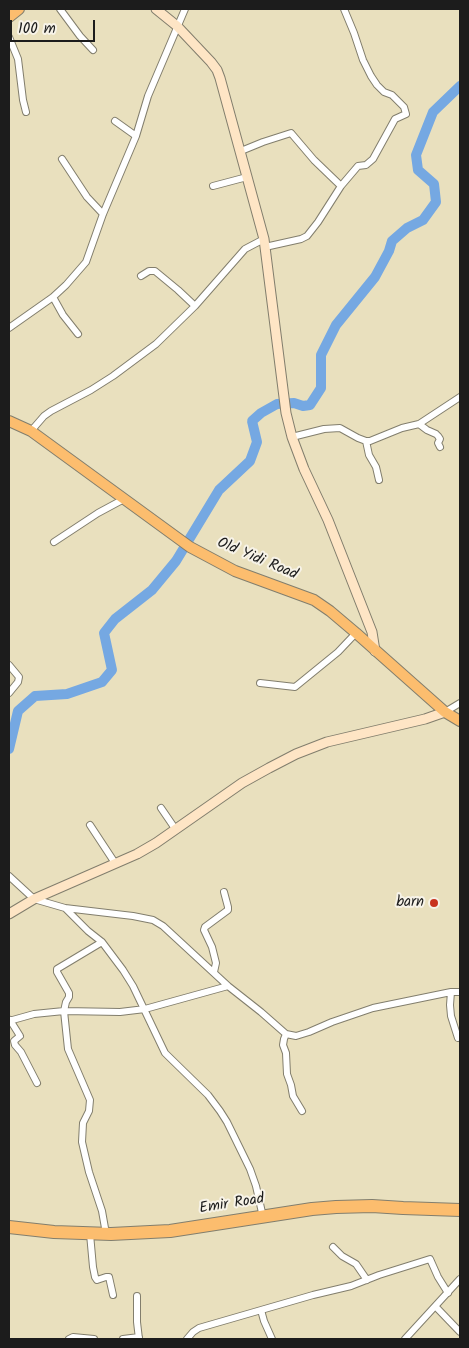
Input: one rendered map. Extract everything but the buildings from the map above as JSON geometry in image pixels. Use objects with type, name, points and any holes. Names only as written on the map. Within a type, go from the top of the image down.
[{"type":"highway","name":"Emir Road","points":[[9,1227],[90,1234],[170,1230],[262,1214],[310,1203],[344,1201],[460,1206]]},
{"type":"highway","name":"Emir Road","points":[[9,1221],[53,1226],[105,1228],[355,1206],[460,1210]]},
{"type":"main road","points":[[9,17],[19,9]]},
{"type":"main road","name":"Old Yidi Road","points":[[9,421],[31,431],[186,544],[235,571],[314,600],[356,633],[445,712],[460,721]]},
{"type":"street","points":[[60,9],[93,50]]},
{"type":"street","points":[[156,9],[177,26],[217,70],[265,243],[286,413],[292,437],[304,469],[328,520],[372,632],[375,651]]},
{"type":"street","points":[[9,328],[66,285],[86,262],[103,214],[136,136],[148,96],[185,9]]},
{"type":"street","points":[[31,431],[51,411],[91,390],[148,350],[179,323],[244,249],[265,243],[302,240],[307,236],[341,186],[358,166],[366,165],[372,159],[395,120],[406,114],[404,107],[392,95],[384,92],[370,76],[344,9]]},
{"type":"street","points":[[9,37],[18,59],[26,112]]},
{"type":"street","points":[[115,121],[136,136]]},
{"type":"street","points":[[241,151],[291,133],[314,160],[341,186]]},
{"type":"street","points":[[62,159],[87,197],[103,214]]},
{"type":"street","points":[[213,186],[248,177]]},
{"type":"street","points":[[141,276],[149,271],[163,276],[195,306]]},
{"type":"street","points":[[52,297],[78,334]]},
{"type":"street","points":[[292,437],[324,429],[340,428],[366,441],[370,441],[402,428],[418,424],[460,397]]},
{"type":"street","points":[[418,424],[436,434],[440,439],[438,443],[440,447]]},
{"type":"street","points":[[366,441],[369,455],[376,467],[379,480]]},
{"type":"street","points":[[54,542],[98,513],[124,499]]},
{"type":"street","points":[[260,683],[295,687],[338,652],[356,633]]},
{"type":"street","points":[[9,665],[19,678],[9,693]]},
{"type":"street","points":[[9,914],[34,899],[137,854],[176,830],[242,783],[296,754],[327,742],[424,719],[445,712],[460,704]]},
{"type":"street","points":[[161,808],[176,830]]},
{"type":"street","points":[[90,825],[115,863]]},
{"type":"street","points":[[9,876],[34,899],[64,908],[153,920],[163,926],[228,986],[286,1034],[296,1036],[373,1008],[451,992],[460,992]]},
{"type":"street","points":[[214,972],[216,963],[212,947],[204,930],[205,927],[228,910],[224,892]]},
{"type":"street","points":[[64,908],[102,942],[133,986],[165,1053],[208,1095],[220,1111],[250,1169],[262,1214]]},
{"type":"street","points":[[102,942],[57,969],[57,974],[70,997],[66,1002],[64,1011],[68,1049],[90,1100],[89,1111],[83,1122],[82,1142],[105,1228]]},
{"type":"street","points":[[37,1083],[14,1041],[20,1036],[9,1020],[34,1014],[64,1011],[120,1012],[145,1009],[228,986]]},
{"type":"street","points":[[451,992],[451,1016],[458,1038]]},
{"type":"street","points":[[286,1034],[284,1045],[287,1074],[293,1096],[302,1111]]},
{"type":"street","points":[[90,1234],[95,1278],[97,1280],[109,1277],[113,1295]]},
{"type":"street","points":[[333,1247],[342,1256],[356,1264],[367,1280]]},
{"type":"street","points":[[187,1339],[199,1328],[313,1295],[352,1286],[430,1259],[448,1293]]},
{"type":"street","points":[[406,1339],[460,1279]]},
{"type":"street","points":[[123,1339],[139,1338],[137,1296]]},
{"type":"street","points":[[436,1307],[459,1330]]},
{"type":"street","points":[[261,1310],[272,1339]]},
{"type":"street","points":[[69,1339],[73,1337],[94,1339]]},
{"type":"waterway","points":[[9,749],[18,711],[35,696],[67,694],[102,682],[112,670],[104,633],[115,619],[152,590],[176,561],[219,490],[250,461],[257,442],[252,421],[261,413],[277,404],[294,403],[303,406],[310,405],[321,388],[321,355],[336,325],[375,277],[389,251],[392,241],[407,228],[423,220],[436,202],[434,184],[418,170],[416,155],[433,112],[460,86]]},
{"type":"place","name":"barn","points":[[434,903]]}]
